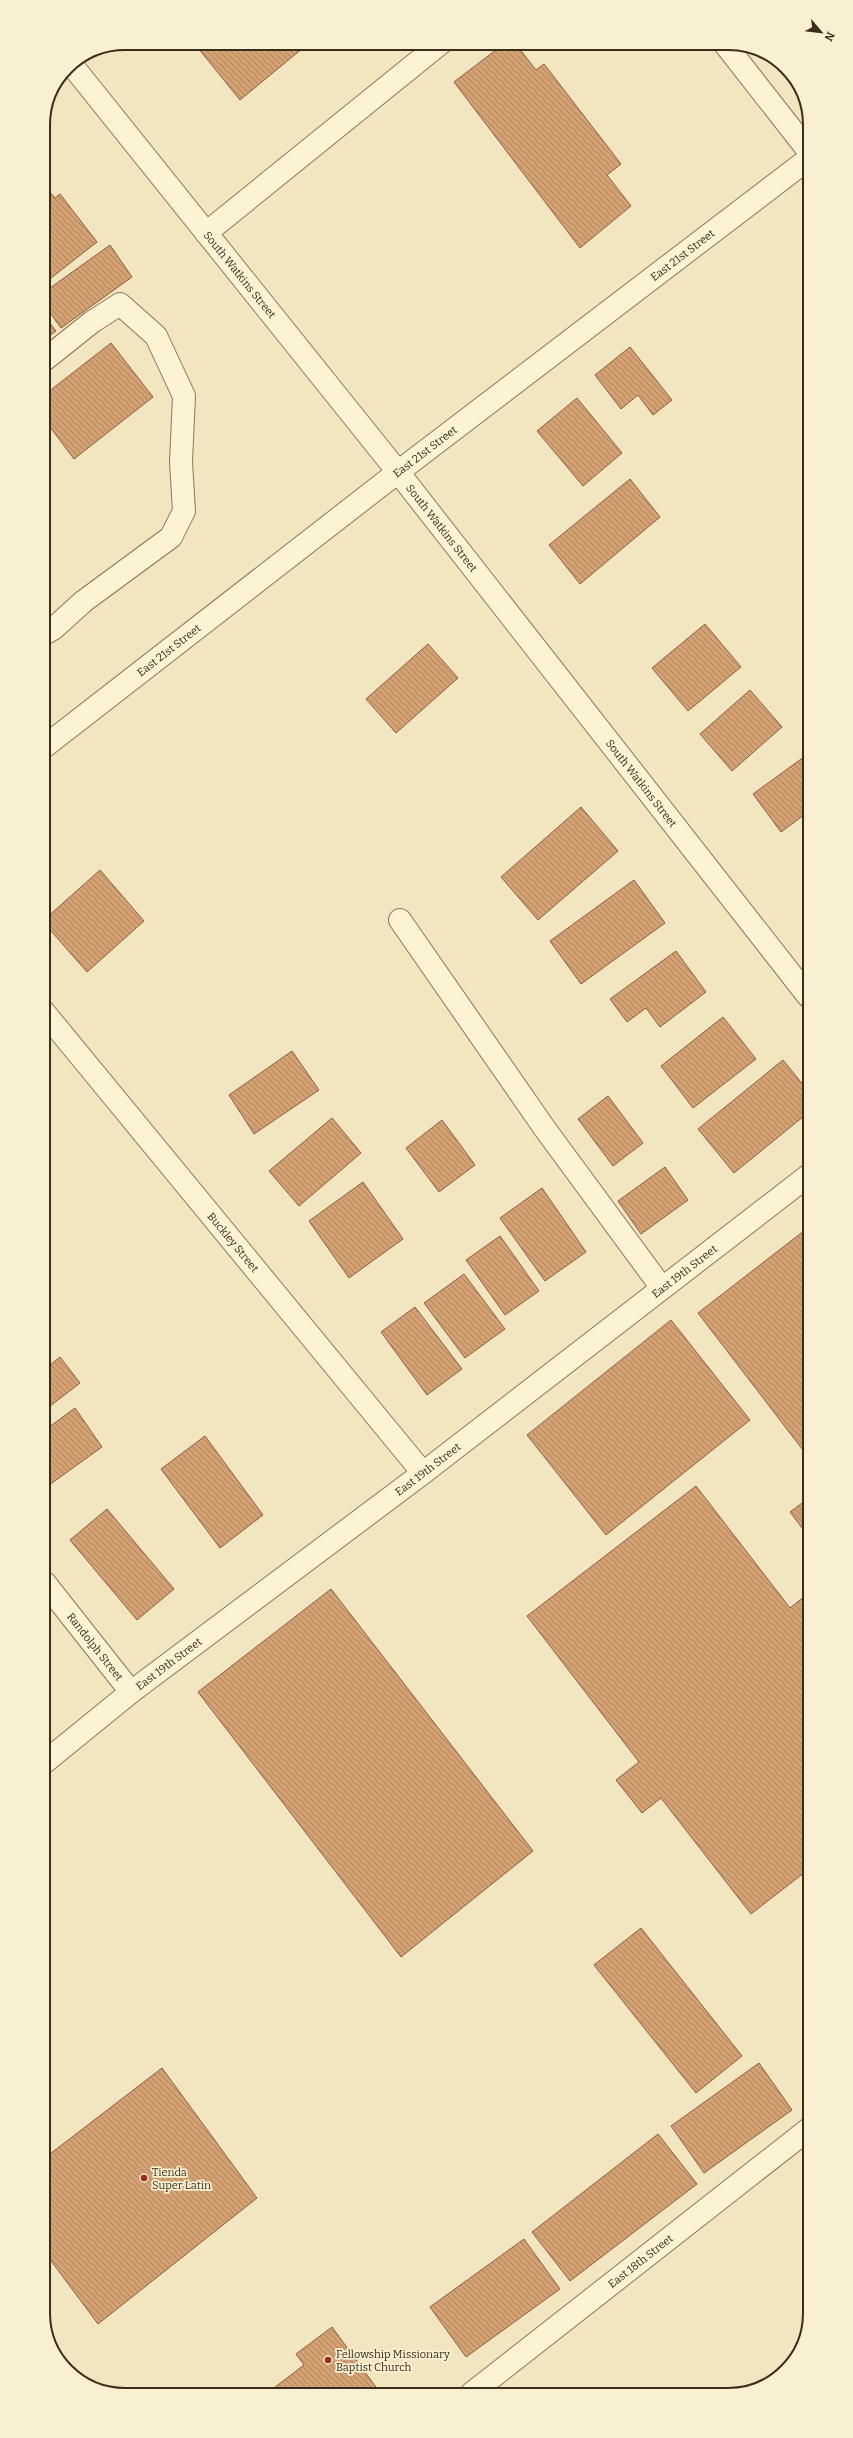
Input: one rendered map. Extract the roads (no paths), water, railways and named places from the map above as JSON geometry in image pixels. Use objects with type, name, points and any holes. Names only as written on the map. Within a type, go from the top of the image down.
[{"type":"street","points":[[206,233],[431,50]]},
{"type":"street","points":[[729,50],[803,144]]},
{"type":"street","name":"South Watkins Street","points":[[75,69],[398,472],[803,990]]},
{"type":"street","name":"East 21st Street","points":[[50,741],[398,472],[803,163]]},
{"type":"street","points":[[50,355],[92,322],[120,304],[156,336],[184,396],[182,462],[184,511],[171,538],[84,601],[50,631]]},
{"type":"street","points":[[400,920],[545,1129],[662,1288]]},
{"type":"street","name":"Buckley Street","points":[[50,1019],[423,1472]]},
{"type":"street","name":"East 19th Street","points":[[50,1758],[131,1692],[423,1472],[803,1180]]},
{"type":"street","name":"Randolph Street","points":[[50,1589],[131,1692]]},
{"type":"street","name":"East 18th Street","points":[[478,2388],[803,2133]]},
{"type":"place","name":"Tienda Super Latin","points":[[144,2178]]},
{"type":"place","name":"Fellowship Missionary Baptist Church","points":[[328,2360]]}]
